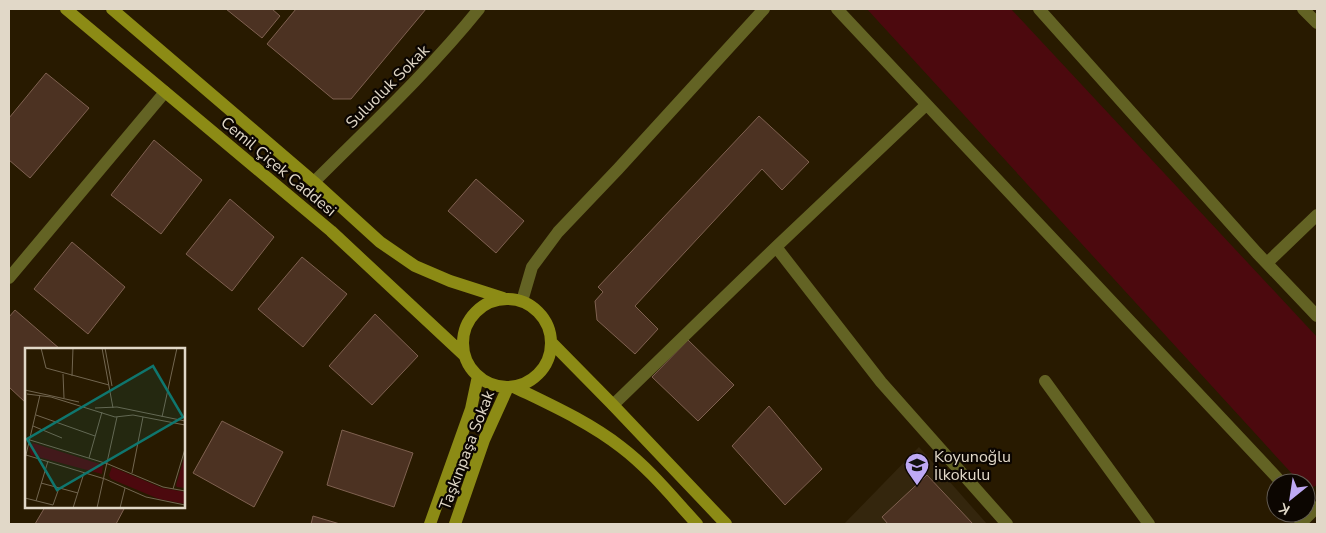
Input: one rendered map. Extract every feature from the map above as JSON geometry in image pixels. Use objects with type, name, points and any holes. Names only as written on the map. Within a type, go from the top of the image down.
[{"type":"street","name":"Cemil Çiçek Caddesi","points":[[66,9],[331,231],[464,355]]},
{"type":"street","name":"Cemil Çiçek Caddesi","points":[[112,9],[314,182],[380,242],[415,266],[450,281],[503,298]]},
{"type":"street","name":"Suluoluk Sokak","points":[[314,182],[417,80],[479,9]]},
{"type":"street","points":[[522,301],[532,267],[558,232],[764,9]]},
{"type":"street","points":[[837,9],[1273,473]]},
{"type":"street","points":[[1039,9],[1317,316]]},
{"type":"street","points":[[1303,9],[1317,23]]},
{"type":"street","points":[[9,278],[165,92]]},
{"type":"street","points":[[613,405],[926,104]]},
{"type":"street","points":[[1267,263],[1317,215]]},
{"type":"street","points":[[776,247],[881,382],[1007,524]]},
{"type":"street","points":[[503,298],[522,301],[534,307],[544,318],[550,330],[552,343],[550,355],[545,367],[537,376],[526,383],[502,387],[489,383],[478,376],[464,355],[465,329],[470,317],[491,301],[503,298]]},
{"type":"street","points":[[552,343],[726,524]]},
{"type":"street","points":[[430,524],[470,409],[478,376]]},
{"type":"street","points":[[1045,381],[1149,524]]},
{"type":"street","points":[[511,386],[599,431],[622,447],[646,469],[697,524]]},
{"type":"street","name":"Taşkınpaşa Sokak","points":[[455,524],[484,440],[511,386]]},
{"type":"shaded area","points":[[867,9],[1011,9],[1317,337],[1317,485],[1316,473],[1291,473]]},
{"type":"shaded area","name":"Koyunoğlu İlkokulu","points":[[919,447],[987,524],[844,524]]},
{"type":"building","points":[[226,9],[272,9],[280,16],[262,38]]},
{"type":"building","points":[[296,9],[426,9],[351,99],[333,99],[267,44]]},
{"type":"building","points":[[46,73],[89,108],[30,178],[9,160],[9,118]]},
{"type":"building","points":[[759,116],[809,162],[782,190],[762,169],[635,306],[658,329],[635,354],[597,320],[595,301],[603,292],[598,287]]},
{"type":"building","points":[[154,140],[202,180],[161,234],[111,195]]},
{"type":"building","points":[[476,179],[524,221],[496,253],[448,211]]},
{"type":"building","points":[[230,199],[274,237],[232,291],[186,254]]},
{"type":"building","points":[[72,242],[125,287],[88,334],[34,289]]},
{"type":"building","points":[[302,257],[347,294],[303,347],[258,309]]},
{"type":"building","points":[[15,310],[59,348],[25,348],[25,402],[9,387],[9,317]]},
{"type":"building","points":[[375,314],[418,356],[372,405],[329,366]]},
{"type":"building","points":[[688,340],[734,385],[698,421],[652,377]]},
{"type":"building","points":[[769,406],[822,469],[785,505],[732,446]]},
{"type":"building","points":[[222,421],[283,452],[254,507],[193,473]]},
{"type":"building","points":[[342,430],[413,453],[394,507],[327,485]]},
{"type":"building","points":[[927,475],[973,524],[888,524],[882,517]]},
{"type":"building","points":[[44,508],[124,508],[116,524],[35,524]]},
{"type":"building","points":[[313,516],[340,524],[311,524]]},
{"type":"place","name":"Koyunoğlu İlkokulu","points":[[917,486]]}]
